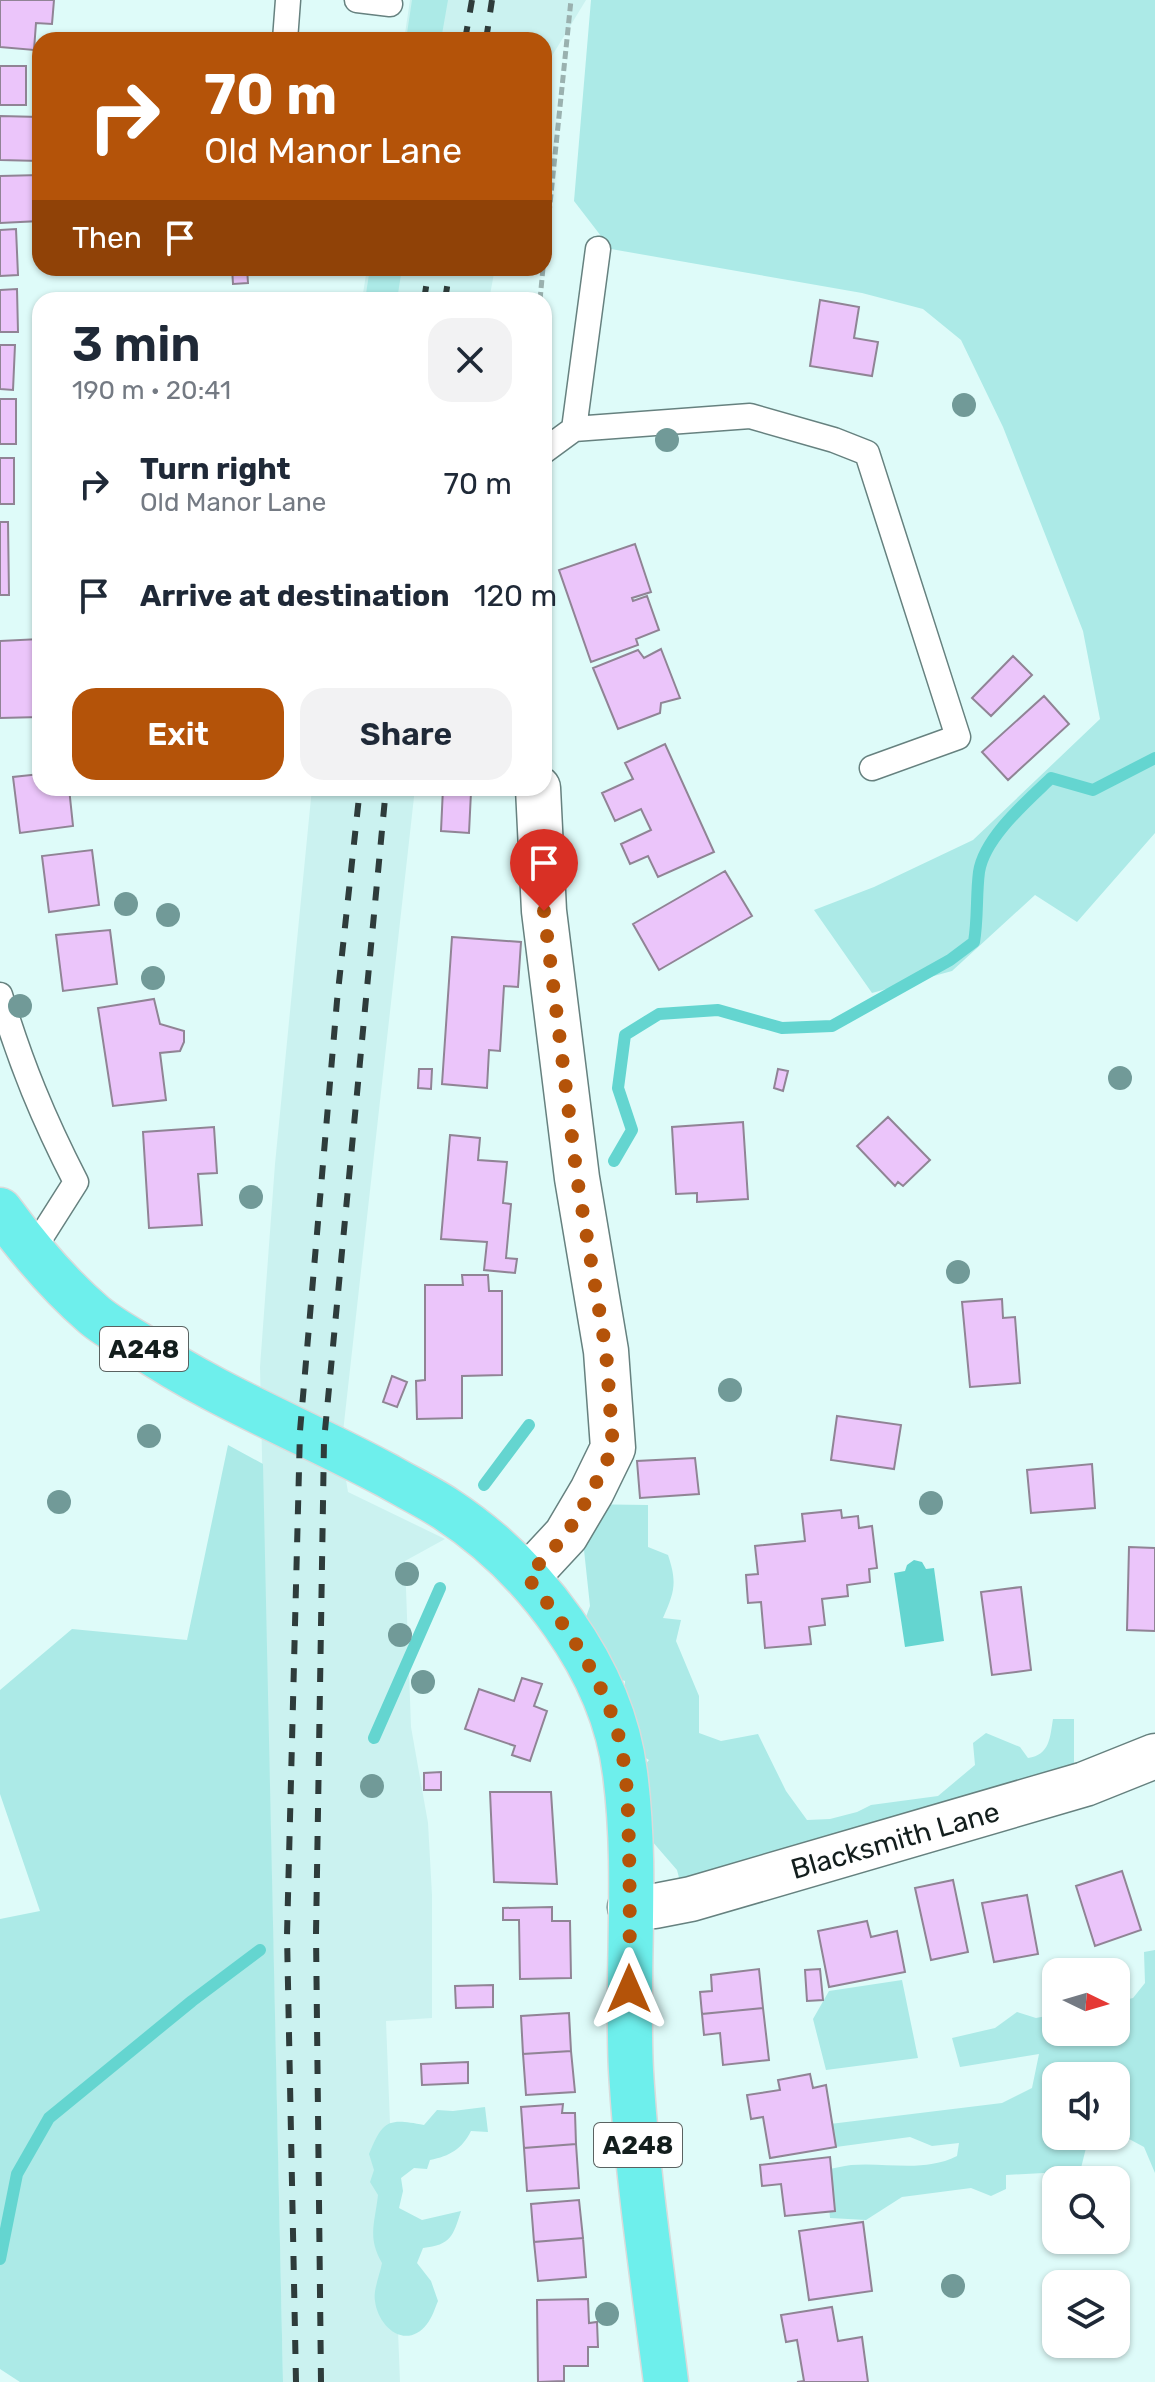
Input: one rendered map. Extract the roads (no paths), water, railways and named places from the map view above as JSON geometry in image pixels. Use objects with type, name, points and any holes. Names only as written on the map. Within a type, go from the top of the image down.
[{"type":"main road","name":"A248","points":[[0,1210],[31,1253],[96,1316],[184,1375],[324,1441],[446,1509],[487,1540],[527,1577],[556,1612],[579,1649],[618,1733],[625,1772],[631,2072],[666,2382]]},
{"type":"street","points":[[527,1577],[566,1535],[613,1448],[606,1351],[577,1178],[544,911],[538,796]]},
{"type":"street","name":"Blacksmith Lane","points":[[630,1907],[691,1899],[1085,1784],[1155,1756]]},
{"type":"lane","points":[[286,32],[288,0]]},
{"type":"lane","points":[[357,0],[390,4]]},
{"type":"lane","points":[[574,429],[598,249]]},
{"type":"lane","points":[[552,445],[574,429],[750,416],[834,440],[867,453],[958,737],[872,768]]},
{"type":"lane","points":[[0,995],[18,1056],[41,1113],[76,1182],[31,1253]]},
{"type":"waterway","points":[[614,1161],[632,1130],[618,1088],[625,1035],[659,1014],[718,1010],[782,1028],[832,1026],[950,960],[974,942],[979,872],[989,846],[1008,821],[1051,778],[1093,790],[1155,758]]},
{"type":"waterway","points":[[484,1485],[529,1425]]},
{"type":"waterway","points":[[374,1738],[440,1588]]},
{"type":"waterway","points":[[0,2259],[17,2174],[49,2118],[192,2001],[260,1950]]},
{"type":"railway","points":[[466,32],[472,0]]},
{"type":"railway","points":[[487,32],[492,0]]},
{"type":"railway","points":[[425,292],[428,276]]},
{"type":"railway","points":[[446,292],[449,276]]},
{"type":"railway","points":[[296,2382],[287,1935],[300,1431],[337,1001],[359,796]]},
{"type":"railway","points":[[321,2382],[316,1934],[324,1441],[385,796]]}]
